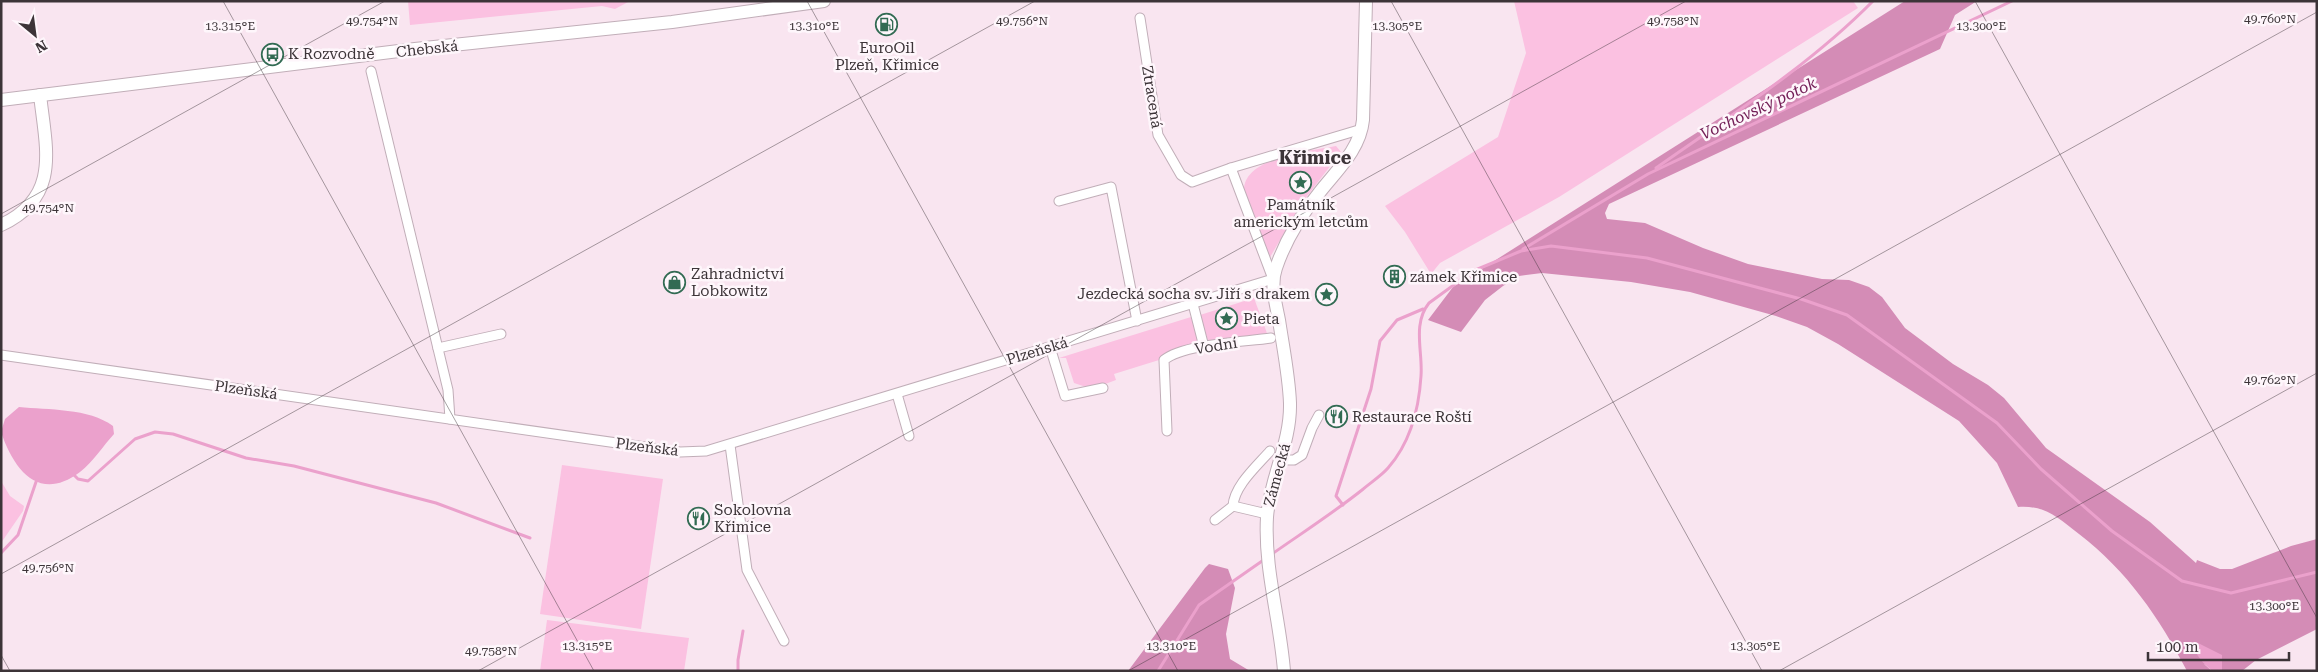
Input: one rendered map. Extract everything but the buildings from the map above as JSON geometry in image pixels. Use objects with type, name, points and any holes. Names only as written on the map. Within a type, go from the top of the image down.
[{"type":"main road","name":"Chebská","points":[[1,100],[415,49],[672,22],[824,1]]},
{"type":"main road","points":[[1273,279],[1291,233],[1312,201],[1352,151],[1363,125],[1366,1]]},
{"type":"main road","points":[[1,225],[20,214],[32,204],[44,182],[46,157],[40,96]]},
{"type":"main road","name":"Zámecká","points":[[1273,279],[1290,403],[1289,428],[1267,514],[1266,535],[1271,584],[1282,642],[1284,671]]},
{"type":"street","name":"Ztracená","points":[[1140,18],[1158,135],[1181,175],[1192,182],[1231,168]]},
{"type":"street","points":[[371,71],[448,390],[450,419]]},
{"type":"street","points":[[1273,279],[1231,168],[1363,125]]},
{"type":"street","points":[[1059,201],[1111,187],[1137,322]]},
{"type":"street","name":"Plzeňská","points":[[1,355],[680,452],[706,451],[1137,322],[1273,279]]},
{"type":"street","points":[[1193,304],[1204,347]]},
{"type":"street","points":[[438,348],[501,334]]},
{"type":"street","name":"Vodní","points":[[1167,431],[1164,360],[1171,354],[1204,347],[1271,338]]},
{"type":"street","points":[[1050,347],[1064,396],[1103,388]]},
{"type":"street","points":[[897,394],[909,436]]},
{"type":"street","points":[[1281,460],[1294,460],[1302,455],[1312,428],[1319,416]]},
{"type":"street","points":[[730,445],[747,570],[784,641]]},
{"type":"street","points":[[1234,506],[1234,498],[1239,488],[1270,451]]},
{"type":"street","points":[[1234,506],[1267,514]]},
{"type":"street","points":[[1215,520],[1234,506]]},
{"type":"shaded area","points":[[408,1],[630,1],[615,9],[602,6],[410,25]]},
{"type":"shaded area","points":[[1514,1],[1853,1],[1858,8],[1559,197],[1440,263],[1431,274],[1405,232],[1385,206],[1498,137],[1526,53]]},
{"type":"shaded area","points":[[1905,1],[1977,1],[1955,15],[1940,49],[1609,204],[1605,213],[1607,219],[1645,223],[1703,248],[1748,264],[1822,279],[1849,280],[1869,287],[1882,297],[1905,328],[1953,364],[1988,385],[2004,398],[2046,448],[2150,522],[2196,563],[2197,560],[2220,569],[2232,569],[2291,546],[2317,539],[2317,629],[2256,660],[2242,671],[2221,671],[2204,664],[2212,671],[2187,671],[2165,632],[2127,579],[2096,548],[2058,518],[2044,510],[2018,507],[1997,463],[1959,421],[1838,344],[1807,327],[1776,316],[1690,292],[1631,282],[1542,273],[1519,276],[1503,286],[1485,300],[1461,332],[1428,320],[1453,287]]},
{"type":"shaded area","points":[[1336,146],[1341,152],[1301,204],[1269,259],[1244,190],[1247,179],[1255,170],[1281,157]]},
{"type":"shaded area","points":[[1254,298],[1268,336],[1208,341],[1200,315]]},
{"type":"shaded area","points":[[1191,317],[1198,339],[1194,346],[1169,353],[1159,360],[1114,374],[1116,380],[1092,389],[1074,383],[1066,358],[1059,358]]},
{"type":"shaded area","points":[[19,407],[68,411],[92,416],[113,426],[114,434],[94,459],[80,472],[65,481],[52,484],[40,483],[30,478],[21,470],[6,446],[1,432],[5,419]]},
{"type":"shaded area","points":[[562,465],[663,479],[641,629],[540,614]]},
{"type":"shaded area","points":[[1,481],[10,496],[24,506],[23,511],[1,543]]},
{"type":"shaded area","points":[[1209,564],[1228,569],[1235,588],[1226,634],[1230,659],[1250,671],[1128,671],[1205,568]]},
{"type":"shaded area","points":[[547,620],[689,638],[684,671],[540,671]]},
{"type":"shaded area","points":[[2198,643],[2222,655],[2222,670],[2212,671],[2203,663],[2194,646]]},
{"type":"waterway","points":[[1656,168],[1796,69],[1873,1]]},
{"type":"waterway","name":"Vochovský potok","points":[[1523,249],[1648,174],[2012,1]]},
{"type":"waterway","points":[[1272,554],[1362,490],[1385,471],[1396,458],[1408,436],[1418,400],[1421,376],[1419,338],[1421,320],[1429,303],[1473,271],[1521,251],[1551,246],[1647,258],[1801,299],[1847,315],[1997,423],[2041,469],[2112,531],[2182,581],[2231,593],[2317,572]]},
{"type":"waterway","points":[[1343,505],[1336,496],[1371,389],[1380,341],[1397,320],[1423,309]]},
{"type":"waterway","points":[[71,472],[78,479],[88,481],[135,439],[155,432],[173,434],[246,458],[294,466],[436,503],[530,538]]},
{"type":"waterway","points":[[1,553],[18,535],[37,479]]},
{"type":"waterway","points":[[1158,671],[1199,605],[1265,559]]},
{"type":"waterway","points":[[738,671],[743,631]]},
{"type":"place","name":"EuroOil Plzeň, Křimice","points":[[887,25]]},
{"type":"place","name":"K Rozvodně","points":[[272,54]]},
{"type":"place","name":"Památník americkým letcům","points":[[1301,182]]},
{"type":"place","name":"zámek Křimice","points":[[1394,277]]},
{"type":"place","name":"Zahradnictví Lobkowitz","points":[[675,283]]},
{"type":"place","name":"Jezdecká socha sv. Jiří s drakem","points":[[1326,294]]},
{"type":"place","name":"Pieta","points":[[1227,319]]},
{"type":"place","name":"Restaurace Roští","points":[[1336,417]]},
{"type":"place","name":"Sokolovna Křimice","points":[[698,519]]},
{"type":"district","name":"Křimice","points":[[1315,158]]}]
